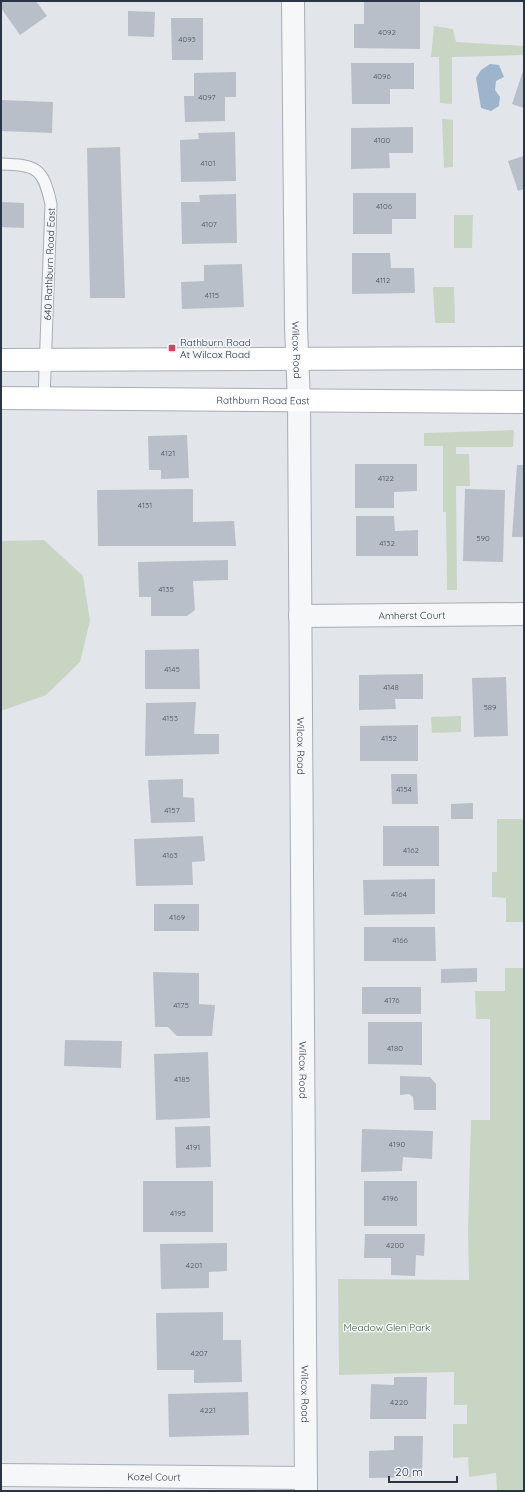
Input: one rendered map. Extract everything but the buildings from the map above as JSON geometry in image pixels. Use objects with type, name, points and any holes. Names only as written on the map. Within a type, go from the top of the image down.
[{"type":"street","name":"Wilcox Road","points":[[293,1],[296,327],[299,402],[306,1485]]},
{"type":"street","points":[[1,360],[524,358]]},
{"type":"street","name":"Rathburn Road East","points":[[1,398],[299,402],[524,402]]},
{"type":"street","name":"Amherst Court","points":[[300,616],[524,614]]},
{"type":"street","name":"Kozel Court","points":[[1,1475],[17,1477],[306,1485]]},
{"type":"lane","name":"640 Rathburn Road East","points":[[1,164],[25,165],[38,171],[46,184],[50,198],[44,399]]},
{"type":"green space","points":[[434,26],[453,29],[456,42],[524,46],[524,55],[452,57],[452,104],[440,103],[439,57],[431,57]]},
{"type":"green space","points":[[442,119],[453,120],[453,167],[444,168]]},
{"type":"green space","points":[[454,215],[473,215],[472,248],[454,248]]},
{"type":"green space","points":[[433,287],[454,287],[455,323],[435,323]]},
{"type":"green space","points":[[514,430],[513,447],[456,447],[456,454],[469,454],[470,486],[456,486],[457,590],[447,590],[446,512],[443,512],[443,446],[424,446],[424,433]]},
{"type":"green space","points":[[44,540],[83,576],[90,621],[80,662],[46,695],[1,711],[1,541]]},
{"type":"green space","points":[[461,716],[461,732],[432,733],[431,717]]},
{"type":"green space","points":[[497,819],[524,819],[524,922],[506,922],[506,898],[492,897],[492,872],[497,872]]},
{"type":"green space","name":"Meadow Glen Park","points":[[505,968],[524,968],[524,1491],[497,1491],[496,1473],[469,1477],[468,1457],[453,1458],[453,1424],[467,1424],[467,1405],[454,1405],[454,1372],[339,1375],[338,1279],[469,1280],[468,1230],[471,1120],[490,1120],[490,1019],[476,1019],[475,991],[505,991]]},
{"type":"water","points":[[490,64],[499,65],[504,77],[496,81],[495,90],[500,97],[499,106],[491,111],[481,108],[476,78],[481,70]]},
{"type":"place","name":"Rathburn Road At Wilcox Road","points":[[172,348]]}]
